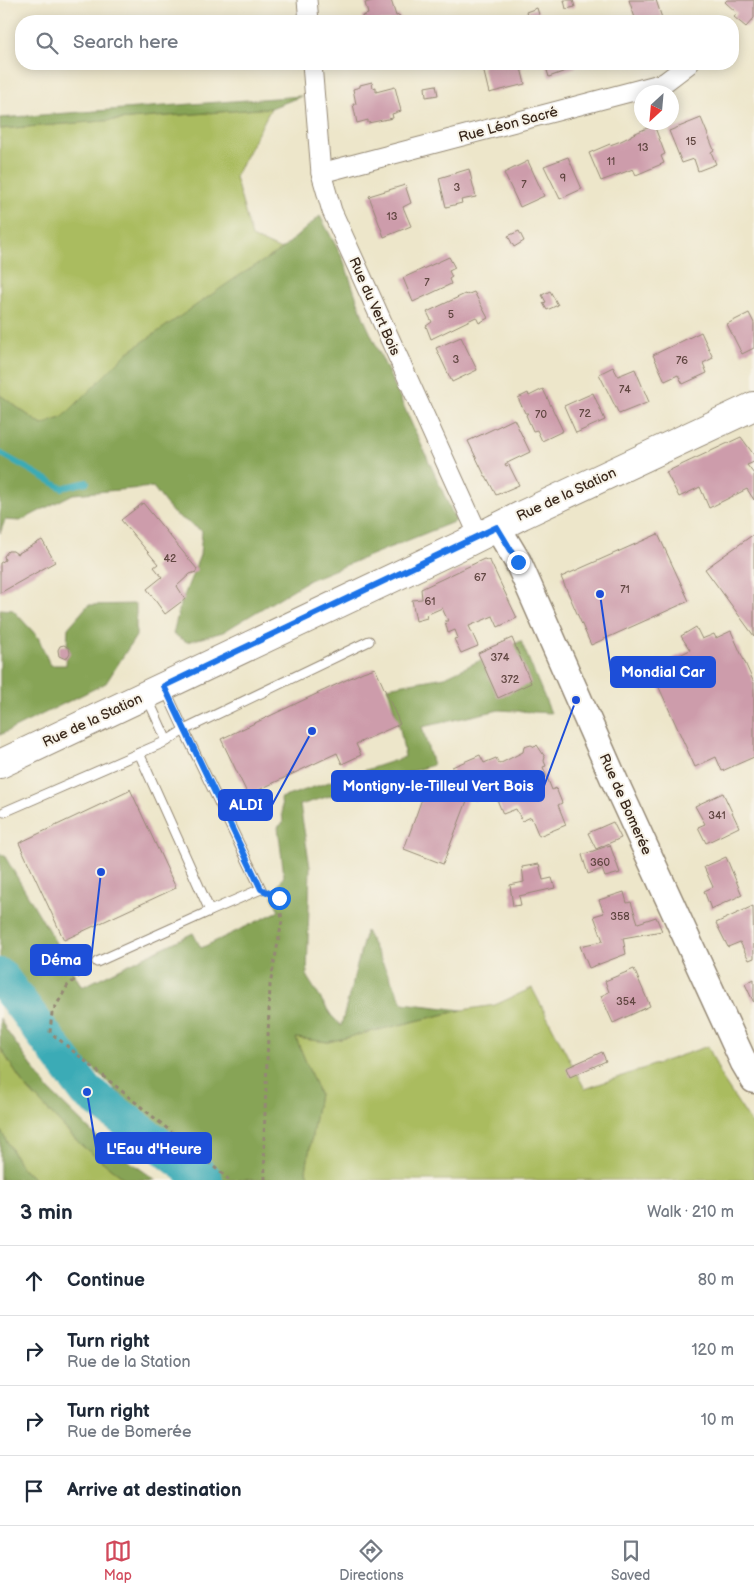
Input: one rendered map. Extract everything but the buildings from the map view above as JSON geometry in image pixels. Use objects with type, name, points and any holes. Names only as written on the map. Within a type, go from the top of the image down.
[{"type":"main road","name":"Rue de la Station","points":[[0,764],[754,406]]},
{"type":"main road","name":"Rue de Bomerée","points":[[488,532],[518,562],[616,784],[754,1080]]},
{"type":"street","points":[[307,0],[308,15]]},
{"type":"street","name":"Rue du Vert Bois","points":[[312,70],[321,173],[332,211],[488,532]]},
{"type":"street","name":"Rue Léon Sacré","points":[[321,173],[664,83],[681,70]]},
{"type":"lane","points":[[4,812],[167,741],[184,730],[369,641]]},
{"type":"lane","points":[[97,962],[261,889],[184,730],[155,690]]},
{"type":"lane","points":[[155,690],[167,741]]},
{"type":"lane","points":[[139,753],[210,911]]},
{"type":"path","points":[[261,889],[279,898],[282,921],[270,986],[264,1138],[265,1180]]},
{"type":"path","points":[[97,962],[68,985],[52,1013],[50,1032],[229,1180]]},
{"type":"green space","points":[[302,96],[271,108],[0,129],[0,118]]},
{"type":"green space","points":[[271,108],[235,177],[252,237],[281,250],[127,353],[63,417],[42,425],[0,395],[0,129]]},
{"type":"green space","points":[[320,216],[343,259],[364,319],[456,521],[309,580],[223,632],[187,642],[173,634],[180,606],[200,555],[202,531],[173,513],[153,487],[73,494],[20,521],[5,520],[0,533],[0,395],[42,425],[63,417],[127,353],[237,277],[281,250]]},
{"type":"green space","points":[[136,604],[136,636],[106,683],[0,735],[0,609],[13,610],[38,637],[50,665],[66,665],[68,628],[88,605]]},
{"type":"green space","points":[[521,641],[551,713],[499,710],[422,727],[433,765],[300,805],[310,867],[307,977],[331,1015],[341,1026],[366,931],[403,1003],[462,1010],[328,1042],[296,1038],[319,1094],[306,1171],[310,1180],[211,1180],[52,1029],[0,968],[0,854],[4,855],[82,987],[193,933],[201,948],[279,911],[272,896],[284,876],[278,827],[283,823],[281,798],[405,757],[400,729],[387,687],[445,677]]},
{"type":"green space","points":[[532,988],[585,1089],[708,1046],[723,1080],[754,1127],[754,1180],[310,1180],[306,1171],[319,1094],[296,1038],[328,1042],[462,1010],[495,1005]]},
{"type":"green space","points":[[0,1018],[6,1030],[49,1090],[102,1142],[156,1180],[126,1180],[81,1145],[23,1084],[0,1047]]},
{"type":"green space","points":[[0,1047],[23,1084],[81,1145],[126,1180],[36,1180],[22,1169],[0,1129]]},
{"type":"green space","points":[[0,1129],[22,1169],[36,1180],[0,1180]]},
{"type":"waterway","points":[[0,453],[62,488],[87,482]]},
{"type":"waterway","points":[[0,976],[87,1092],[205,1180]]},
{"type":"place","name":"Mondial Car","points":[[600,594]]},
{"type":"place","name":"Montigny-le-Tilleul Vert Bois","points":[[576,700]]},
{"type":"place","name":"ALDI","points":[[312,731]]},
{"type":"place","name":"Déma","points":[[101,872]]},
{"type":"place","name":"L'Eau d'Heure","points":[[87,1092]]},
{"type":"route","points":[[279,898],[261,889],[164,686],[497,527],[518,562]]}]
